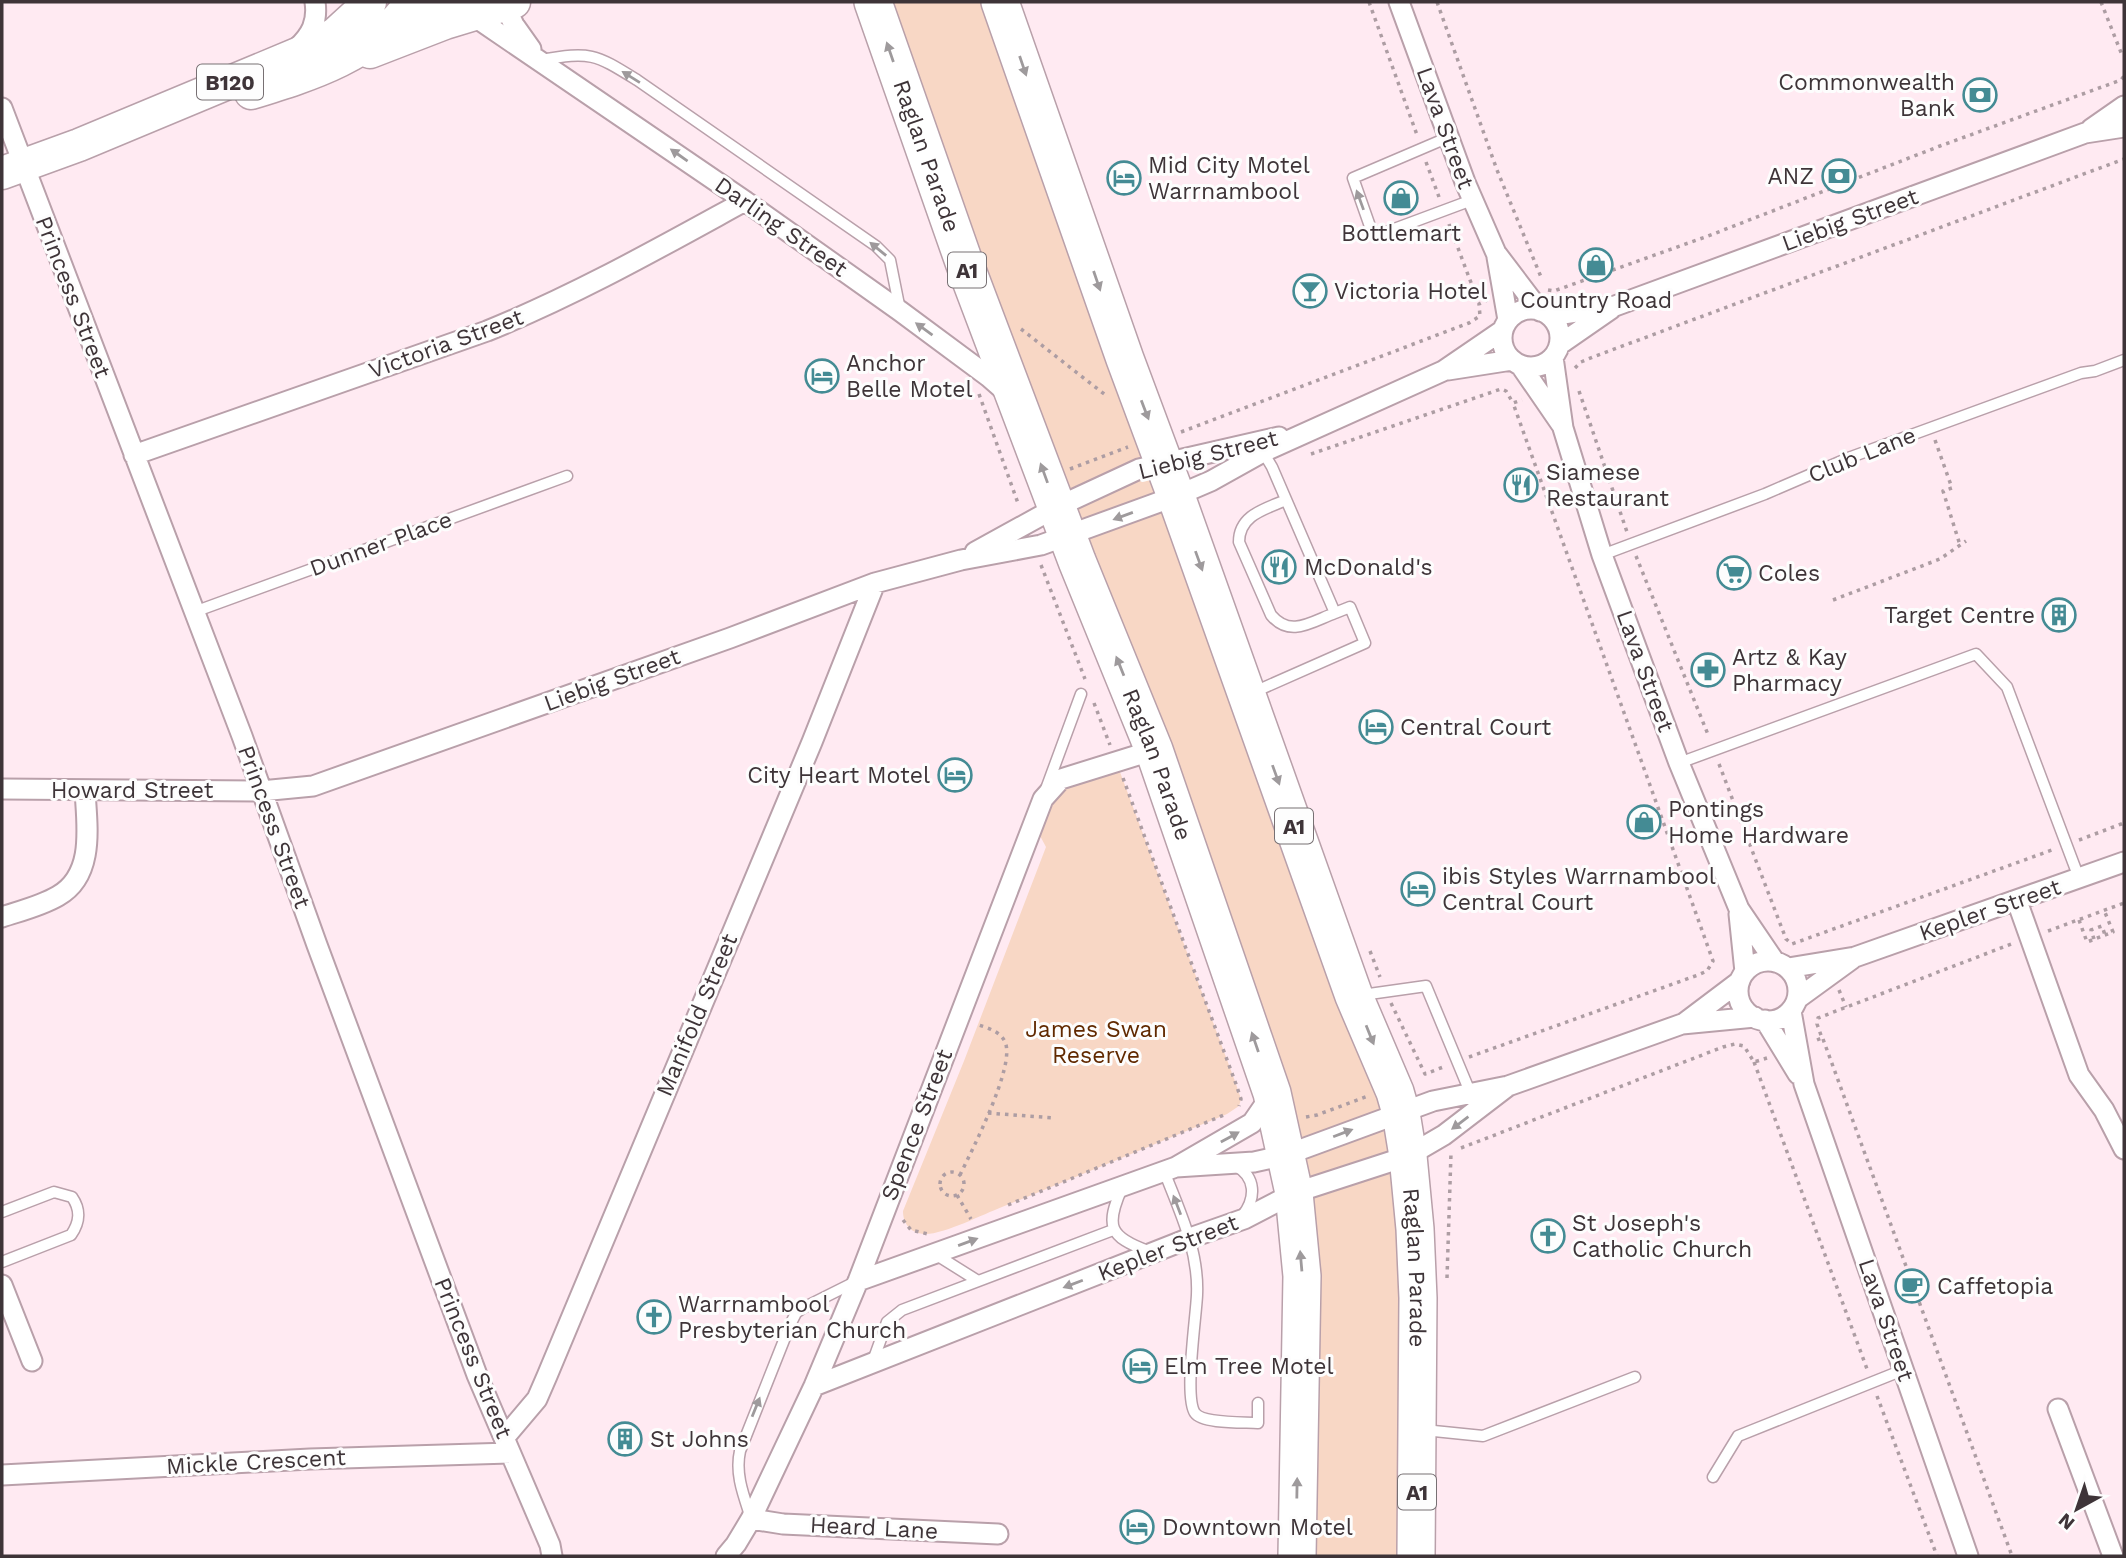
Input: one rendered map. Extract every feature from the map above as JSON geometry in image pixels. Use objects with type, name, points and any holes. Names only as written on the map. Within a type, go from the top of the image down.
[{"type":"highway","name":"Raglan Parade","points":[[873,2],[1016,401],[1154,750],[1279,1123],[1294,1193],[1302,1276],[1297,1556]]},
{"type":"highway","name":"Raglan Parade","points":[[1000,2],[1125,359],[1142,445],[1177,496],[1247,695],[1370,994],[1408,1156],[1415,1229],[1418,1298],[1416,1556]]},
{"type":"main road","name":"B120","points":[[299,66],[370,2]]},
{"type":"main road","name":"B120","points":[[299,66],[347,57],[376,38],[401,16],[409,2]]},
{"type":"main road","name":"B120","points":[[12,169],[299,66],[508,3]]},
{"type":"street","points":[[299,66],[302,44],[313,28],[315,2]]},
{"type":"street","name":"B120","points":[[409,2],[472,15]]},
{"type":"street","name":"Lava Street","points":[[1398,2],[1472,200],[1512,289],[1545,314]]},
{"type":"street","name":"Darling Street","points":[[508,3],[520,35],[541,60]]},
{"type":"street","name":"Darling Street","points":[[472,15],[745,201],[900,311],[989,377],[1016,401]]},
{"type":"street","name":"Liebig Street","points":[[2085,133],[2124,106]]},
{"type":"street","name":"Princess Street","points":[[2,108],[12,169],[134,455],[472,1362],[553,1552]]},
{"type":"street","name":"Liebig Street","points":[[1545,314],[1615,306],[2085,133],[2124,127]]},
{"type":"street","name":"Victoria Street","points":[[134,455],[528,314],[622,269],[745,201]]},
{"type":"street","name":"Lava Street","points":[[1506,325],[1512,289]]},
{"type":"street","name":"Liebig Street","points":[[1556,351],[1615,306]]},
{"type":"street","points":[[1523,310],[1545,314],[1559,329],[1556,351],[1539,366],[1517,363],[1503,347],[1506,325],[1523,310]]},
{"type":"street","name":"Liebig Street","points":[[1057,507],[1177,496],[1263,452],[1443,371],[1506,325]]},
{"type":"street","name":"Lava Street","points":[[1556,351],[1557,386],[1563,428],[1602,555],[1679,763],[1739,909],[1781,965]]},
{"type":"street","name":"Liebig Street","points":[[1443,371],[1517,363]]},
{"type":"street","name":"Lava Street","points":[[1517,363],[1557,386]]},
{"type":"street","name":"Liebig Street","points":[[961,560],[1057,507],[1139,469],[1142,445],[1307,432]]},
{"type":"street","name":"Liebig Street","points":[[261,791],[313,786],[347,775],[717,643],[875,583],[961,560],[1041,545],[1057,507]]},
{"type":"street","name":"Manifold Street","points":[[507,1445],[537,1399],[547,1376],[812,742],[875,583]]},
{"type":"street","name":"Spence Street","points":[[726,1556],[737,1544],[751,1519],[814,1386],[858,1281],[1038,811],[1050,790],[1061,779],[1154,750]]},
{"type":"street","name":"Howard Street","points":[[2,789],[261,791]]},
{"type":"street","points":[[2,917],[56,898],[67,891],[74,881],[85,856],[87,840],[85,791]]},
{"type":"street","name":"Kepler Street","points":[[1781,965],[1855,957],[2124,862]]},
{"type":"street","points":[[2017,901],[2079,1075],[2104,1110],[2124,1149]]},
{"type":"street","name":"Lava Street","points":[[1739,909],[1742,977]]},
{"type":"street","name":"Kepler Street","points":[[1794,1005],[1855,957]]},
{"type":"street","points":[[1757,963],[1781,965],[1798,986],[1794,1005],[1777,1019],[1760,1018],[1745,1010],[1739,996],[1742,977],[1757,963]]},
{"type":"street","name":"Kepler Street","points":[[1682,1024],[1742,977]]},
{"type":"street","name":"Lava Street","points":[[1794,1005],[1804,1084],[1968,1556]]},
{"type":"street","name":"Lava Street","points":[[1760,1018],[1804,1084]]},
{"type":"street","name":"Kepler Street","points":[[858,1281],[1170,1169],[1252,1124],[1279,1123],[1396,1099],[1433,1101],[1508,1086],[1682,1024],[1760,1018]]},
{"type":"street","name":"Kepler Street","points":[[814,1386],[1237,1221],[1294,1193],[1408,1156],[1444,1135],[1508,1086]]},
{"type":"street","name":"Kepler Street","points":[[1170,1169],[1263,1161],[1279,1123]]},
{"type":"street","points":[[2,1285],[32,1361]]},
{"type":"street","points":[[2058,1409],[2113,1556]]},
{"type":"street","name":"Mickle Crescent","points":[[2,1475],[310,1459],[507,1445]]},
{"type":"street","name":"Heard Lane","points":[[751,1519],[783,1524],[998,1534]]},
{"type":"lane","points":[[541,60],[585,55],[603,60],[637,80],[876,246],[890,260],[900,311]]},
{"type":"lane","points":[[1449,138],[1353,178],[1372,232],[1378,235],[1472,200]]},
{"type":"lane","name":"Club Lane","points":[[1602,555],[1765,494],[1851,457],[2124,359]]},
{"type":"lane","points":[[1263,452],[1335,613]]},
{"type":"lane","name":"Dunner Place","points":[[194,612],[567,475]]},
{"type":"lane","points":[[1247,695],[1365,643],[1350,607],[1295,628],[1279,625],[1271,615],[1239,542],[1239,532],[1244,522],[1255,513],[1286,500]]},
{"type":"lane","points":[[1679,763],[1976,654],[2007,687],[2079,879]]},
{"type":"lane","points":[[1038,811],[1081,694]]},
{"type":"lane","points":[[1370,994],[1426,986],[1470,1092]]},
{"type":"lane","points":[[1229,1163],[1242,1169],[1252,1186],[1251,1203],[1237,1221]]},
{"type":"lane","points":[[1170,1169],[1196,1263],[1192,1408],[1206,1420],[1258,1423],[1258,1403]]},
{"type":"lane","points":[[1122,1186],[1113,1211],[1113,1230],[1125,1242],[1152,1253]]},
{"type":"lane","points":[[2,1212],[54,1192],[72,1197],[79,1212],[78,1222],[71,1235],[2,1262]]},
{"type":"lane","points":[[872,1363],[883,1330],[897,1313],[1113,1230]]},
{"type":"lane","points":[[934,1254],[978,1281]]},
{"type":"lane","points":[[751,1519],[739,1480],[740,1451],[790,1325],[796,1313],[803,1308],[858,1281]]},
{"type":"lane","points":[[1713,1477],[1738,1436],[1903,1370]]},
{"type":"lane","points":[[1417,1429],[1483,1436],[1635,1377]]},
{"type":"path","points":[[1437,2],[1497,170],[1545,287],[1554,291],[1709,236],[1940,146],[2121,80],[2124,76]]},
{"type":"path","points":[[2101,2],[2124,61]]},
{"type":"path","points":[[1513,403],[1557,386],[1575,366],[1593,357],[2124,159]]},
{"type":"path","points":[[1057,507],[1142,445],[1172,430],[1185,432],[1469,323],[1480,316],[1479,304],[1541,277]]},
{"type":"path","points":[[1017,326],[1115,402]]},
{"type":"path","points":[[1557,386],[1632,544],[1786,939],[1792,944],[2124,823]]},
{"type":"path","points":[[1311,454],[1501,389],[1506,391],[1513,403],[1713,961],[1707,971],[1698,975],[1425,1074],[1370,994],[1366,940]]},
{"type":"path","points":[[1931,428],[1952,488],[1943,491],[1959,545]]},
{"type":"path","points":[[1833,600],[1940,559],[1966,541]]},
{"type":"path","points":[[2079,919],[2088,944],[2105,935],[2114,935],[2105,910]]},
{"type":"path","points":[[2094,939],[2091,930],[2102,926],[2105,935]]},
{"type":"path","points":[[957,1195],[964,1186],[960,1175],[1004,1073],[1008,1052],[1004,1039],[993,1030],[979,1025],[983,1014]]},
{"type":"path","points":[[1822,1038],[2012,1556]]},
{"type":"path","points":[[1754,1062],[1937,1556]]},
{"type":"path","points":[[1279,1123],[1396,1099]]},
{"type":"path","points":[[988,1113],[1054,1118]]},
{"type":"path","points":[[957,1195],[945,1195],[940,1188],[940,1180],[948,1172],[960,1175]]},
{"type":"path","points":[[957,1195],[971,1219]]},
{"type":"path","points":[[903,1211],[903,1219],[911,1230],[934,1233]]},
{"type":"green space","points":[[873,2],[1000,2],[1397,1100],[1416,1556],[1297,1556],[1294,1193]]},
{"type":"green space","name":"James Swan Reserve","points":[[1117,764],[1236,1084],[1241,1099],[1239,1106],[1227,1114],[964,1223],[934,1233],[916,1232],[906,1224],[903,1211],[1046,847],[1038,832],[1050,790]]},
{"type":"place","name":"Commonwealth Bank","points":[[1980,95]]},
{"type":"place","name":"ANZ","points":[[1839,176]]},
{"type":"place","name":"Mid City Motel Warrnambool","points":[[1124,178]]},
{"type":"place","name":"Bottlemart","points":[[1401,198]]},
{"type":"place","name":"Country Road","points":[[1596,265]]},
{"type":"place","name":"Victoria Hotel","points":[[1310,291]]},
{"type":"place","name":"Anchor Belle Motel","points":[[822,376]]},
{"type":"place","name":"Siamese Restaurant","points":[[1521,485]]},
{"type":"place","name":"McDonald's","points":[[1279,567]]},
{"type":"place","name":"Coles","points":[[1734,573]]},
{"type":"place","name":"Target Centre","points":[[2059,615]]},
{"type":"place","name":"Artz & Kay Pharmacy","points":[[1708,670]]},
{"type":"place","name":"Central Court","points":[[1376,727]]},
{"type":"place","name":"City Heart Motel","points":[[955,775]]},
{"type":"place","name":"Pontings Home Hardware","points":[[1644,822]]},
{"type":"place","name":"ibis Styles Warrnambool Central Court","points":[[1418,889]]},
{"type":"place","name":"St Joseph's Catholic Church","points":[[1548,1236]]},
{"type":"place","name":"Caffetopia","points":[[1912,1286]]},
{"type":"place","name":"Warrnambool Presbyterian Church","points":[[654,1317]]},
{"type":"place","name":"Elm Tree Motel","points":[[1140,1366]]},
{"type":"place","name":"St Johns","points":[[625,1439]]},
{"type":"place","name":"Downtown Motel","points":[[1137,1527]]}]
